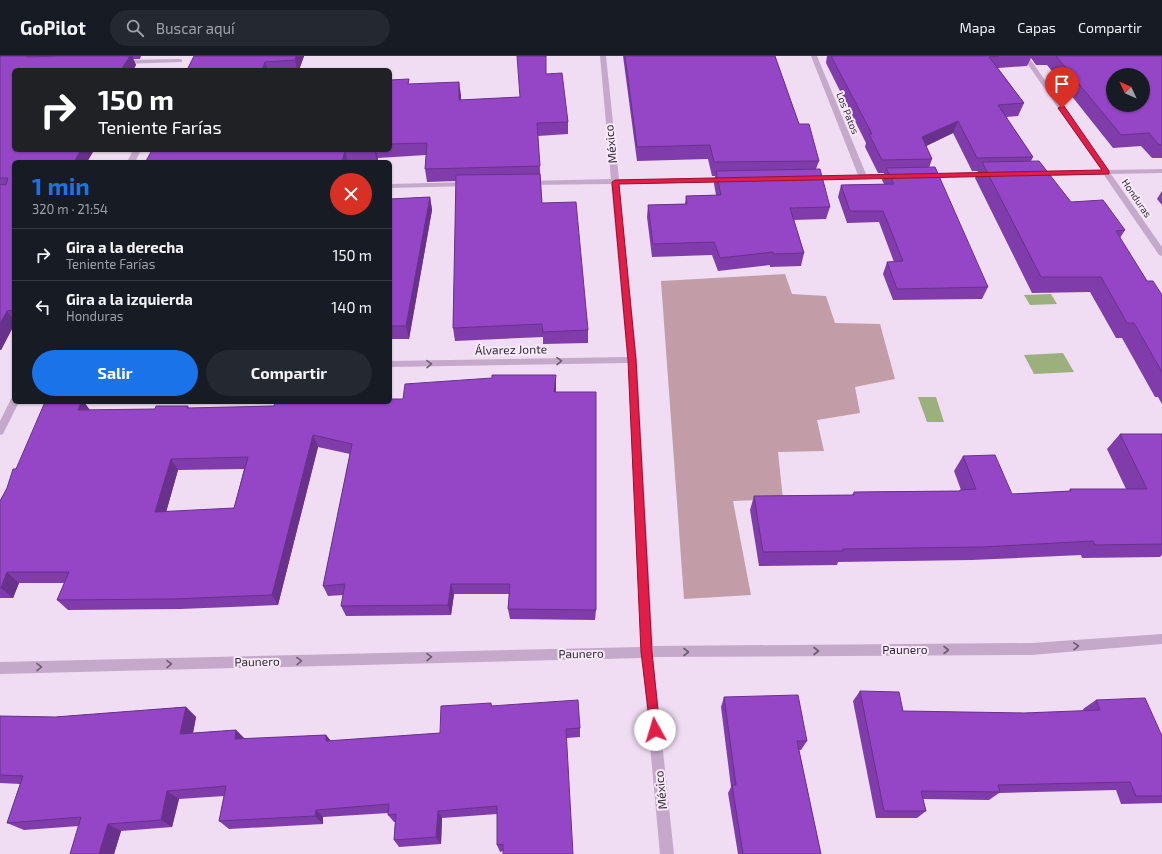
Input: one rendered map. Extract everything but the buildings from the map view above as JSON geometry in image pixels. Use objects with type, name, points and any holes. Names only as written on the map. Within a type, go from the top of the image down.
[{"type":"street","name":"México","points":[[603,56],[632,360],[647,652],[667,854]]},
{"type":"street","name":"Los Patos","points":[[814,56],[863,177]]},
{"type":"street","name":"Honduras","points":[[1025,56],[1162,253]]},
{"type":"street","points":[[111,63],[181,58],[177,68]]},
{"type":"street","points":[[1028,174],[1162,171]]},
{"type":"street","points":[[918,176],[997,174]]},
{"type":"street","points":[[801,178],[902,176]]},
{"type":"street","points":[[522,183],[739,179]]},
{"type":"street","points":[[392,186],[475,184]]},
{"type":"street","name":"Álvarez Jonte","points":[[392,364],[632,360]]},
{"type":"street","points":[[0,431],[13,404]]},
{"type":"street","name":"Paunero","points":[[0,668],[647,652],[1032,649],[1162,639]]},
{"type":"shaded area","points":[[785,274],[792,294],[826,296],[835,323],[880,324],[895,379],[855,387],[860,413],[817,420],[824,451],[778,452],[783,499],[733,501],[751,595],[684,599],[661,281]]},
{"type":"shaded area","points":[[1051,294],[1057,304],[1030,305],[1024,295]]},
{"type":"shaded area","points":[[1063,353],[1074,372],[1034,374],[1024,355]]},
{"type":"shaded area","points":[[918,397],[936,397],[944,422],[927,422]]},
{"type":"route","points":[[655,730],[647,652],[632,360],[615,182],[1107,172],[1062,108]]}]
